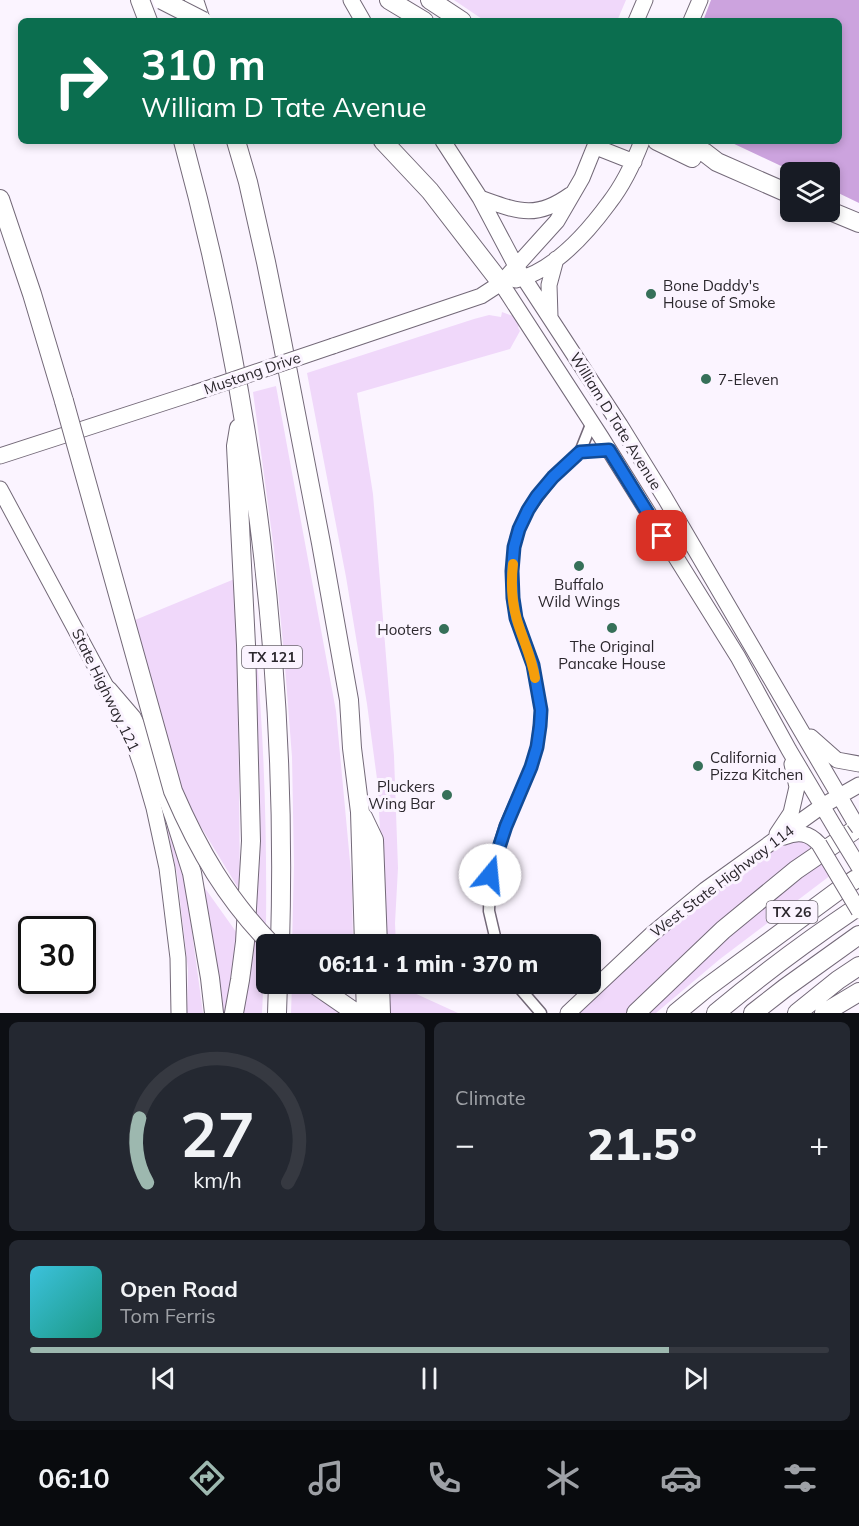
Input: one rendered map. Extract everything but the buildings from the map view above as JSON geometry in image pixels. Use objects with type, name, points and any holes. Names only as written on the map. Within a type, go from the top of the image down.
[{"type":"highway","points":[[140,0],[147,18]]},
{"type":"highway","points":[[162,0],[196,18]]},
{"type":"highway","points":[[194,0],[201,18]]},
{"type":"highway","points":[[388,0],[419,18]]},
{"type":"highway","points":[[430,0],[457,18]]},
{"type":"highway","name":"TX 121","points":[[184,144],[198,194],[243,408],[265,574],[279,733],[280,934]]},
{"type":"highway","points":[[237,144],[266,262],[349,700],[360,812],[364,934]]},
{"type":"highway","points":[[385,144],[430,191],[501,283]]},
{"type":"highway","points":[[663,144],[698,161],[717,162]]},
{"type":"highway","points":[[687,144],[704,152],[717,162],[780,190]]},
{"type":"highway","points":[[0,199],[64,401],[173,791],[190,831],[208,864],[233,900],[262,934]]},
{"type":"highway","points":[[840,215],[859,223]]},
{"type":"highway","points":[[234,1013],[245,942],[251,841],[246,645],[236,446],[243,408]]},
{"type":"highway","points":[[108,690],[132,718],[155,763],[175,819],[192,873],[214,1013]]},
{"type":"highway","points":[[360,812],[374,840],[378,934]]},
{"type":"highway","points":[[636,1013],[723,930],[796,870],[858,825]]},
{"type":"highway","name":"TX 26","points":[[734,969],[744,948],[859,863]]},
{"type":"highway","points":[[676,1013],[705,989],[859,877]]},
{"type":"highway","points":[[716,1013],[815,937],[859,908]]},
{"type":"highway","points":[[753,1013],[859,935]]},
{"type":"highway","points":[[797,1013],[859,966]]},
{"type":"highway","points":[[824,1013],[859,992]]},
{"type":"highway","points":[[277,1013],[278,994]]},
{"type":"highway","points":[[328,994],[356,1013]]},
{"type":"highway","points":[[365,994],[366,1013]]},
{"type":"highway","points":[[380,994],[381,1013]]},
{"type":"highway","points":[[849,1013],[859,1006]]},
{"type":"main road","points":[[351,0],[361,18]]},
{"type":"main road","points":[[637,18],[645,0]]},
{"type":"main road","points":[[692,18],[700,0]]},
{"type":"main road","name":"William D Tate Avenue","points":[[445,144],[480,198],[520,272],[620,425],[858,825]]},
{"type":"main road","points":[[520,272],[557,221],[582,178],[596,144],[634,162]]},
{"type":"main road","name":"Mustang Drive","points":[[0,456],[481,296],[520,272],[542,269],[566,251],[591,226],[610,202],[634,162],[641,144]]},
{"type":"main road","points":[[480,198],[506,208],[527,212],[555,206],[572,194]]},
{"type":"main road","points":[[550,317],[549,285],[556,259]]},
{"type":"main road","name":"William D Tate Avenue","points":[[501,283],[592,422],[700,595],[859,867]]},
{"type":"main road","points":[[601,437],[612,437],[629,463],[647,471]]},
{"type":"main road","name":"State Highway 121","points":[[0,490],[133,741],[154,808],[167,868],[178,958],[179,1013]]},
{"type":"main road","points":[[700,595],[714,604],[740,645],[753,648]]},
{"type":"main road","points":[[800,728],[837,760],[859,764]]},
{"type":"main road","points":[[772,841],[791,813],[797,787],[789,750]]},
{"type":"main road","name":"West State Highway 114","points":[[568,1013],[652,933],[705,890],[822,806],[859,785]]},
{"type":"main road","points":[[772,841],[790,834],[807,834],[819,844],[859,908]]},
{"type":"street","points":[[494,934],[489,911],[490,875],[506,826],[531,767],[537,747],[541,710],[533,665],[516,618],[512,571],[514,547],[528,510],[553,477],[580,452],[592,422]]},
{"type":"street","points":[[580,452],[609,450]]},
{"type":"street","points":[[525,994],[541,1013]]},
{"type":"shaded area","points":[[454,0],[626,0],[618,18],[481,18]]},
{"type":"shaded area","points":[[711,0],[859,0],[859,203],[840,194],[840,162],[780,162],[780,165],[734,144],[842,144],[842,18],[704,18]]},
{"type":"shaded area","points":[[502,312],[513,316],[521,324],[518,327],[520,331],[510,349],[357,393],[373,494],[394,756],[398,868],[396,934],[386,934],[377,779],[367,704],[346,577],[307,373],[474,319],[489,315],[501,317]]},
{"type":"shaded area","points":[[276,386],[336,711],[352,883],[353,934],[292,934],[294,865],[292,757],[274,550],[253,392]]},
{"type":"shaded area","points":[[237,578],[240,891],[190,809],[170,756],[135,620]]},
{"type":"shaded area","points":[[251,647],[256,647],[261,716],[266,925],[254,911]]},
{"type":"shaded area","points":[[165,818],[184,873],[203,1013],[187,1013],[188,970],[177,874]]},
{"type":"shaded area","points":[[800,841],[807,842],[812,847],[699,942],[628,1013],[575,1013],[596,994],[601,994],[601,990],[673,925],[777,847]]},
{"type":"shaded area","points":[[822,860],[831,875],[720,959],[656,1013],[646,1013],[712,950]]},
{"type":"shaded area","points":[[202,884],[239,936],[228,1013],[220,1013]]},
{"type":"shaded area","points":[[252,937],[256,941],[256,994],[263,994],[262,1013],[241,1013]]},
{"type":"shaded area","points":[[292,994],[316,994],[343,1013],[291,1013]]},
{"type":"shaded area","points":[[388,994],[416,994],[458,1013],[389,1013]]},
{"type":"slow traffic","points":[[513,564],[513,598],[516,618],[533,665],[535,678]]},
{"type":"place","name":"Bone Daddy's House of Smoke","points":[[651,294]]},
{"type":"place","name":"7-Eleven","points":[[706,379]]},
{"type":"place","name":"Buffalo Wild Wings","points":[[579,566]]},
{"type":"place","name":"The Original Pancake House","points":[[612,628]]},
{"type":"place","name":"Hooters","points":[[444,629]]},
{"type":"place","name":"California Pizza Kitchen","points":[[698,766]]},
{"type":"place","name":"Pluckers Wing Bar","points":[[447,795]]},
{"type":"route","points":[[490,875],[506,826],[531,767],[540,726],[541,710],[533,665],[516,618],[513,598],[514,547],[528,510],[553,477],[580,452],[609,450],[662,536]]}]
